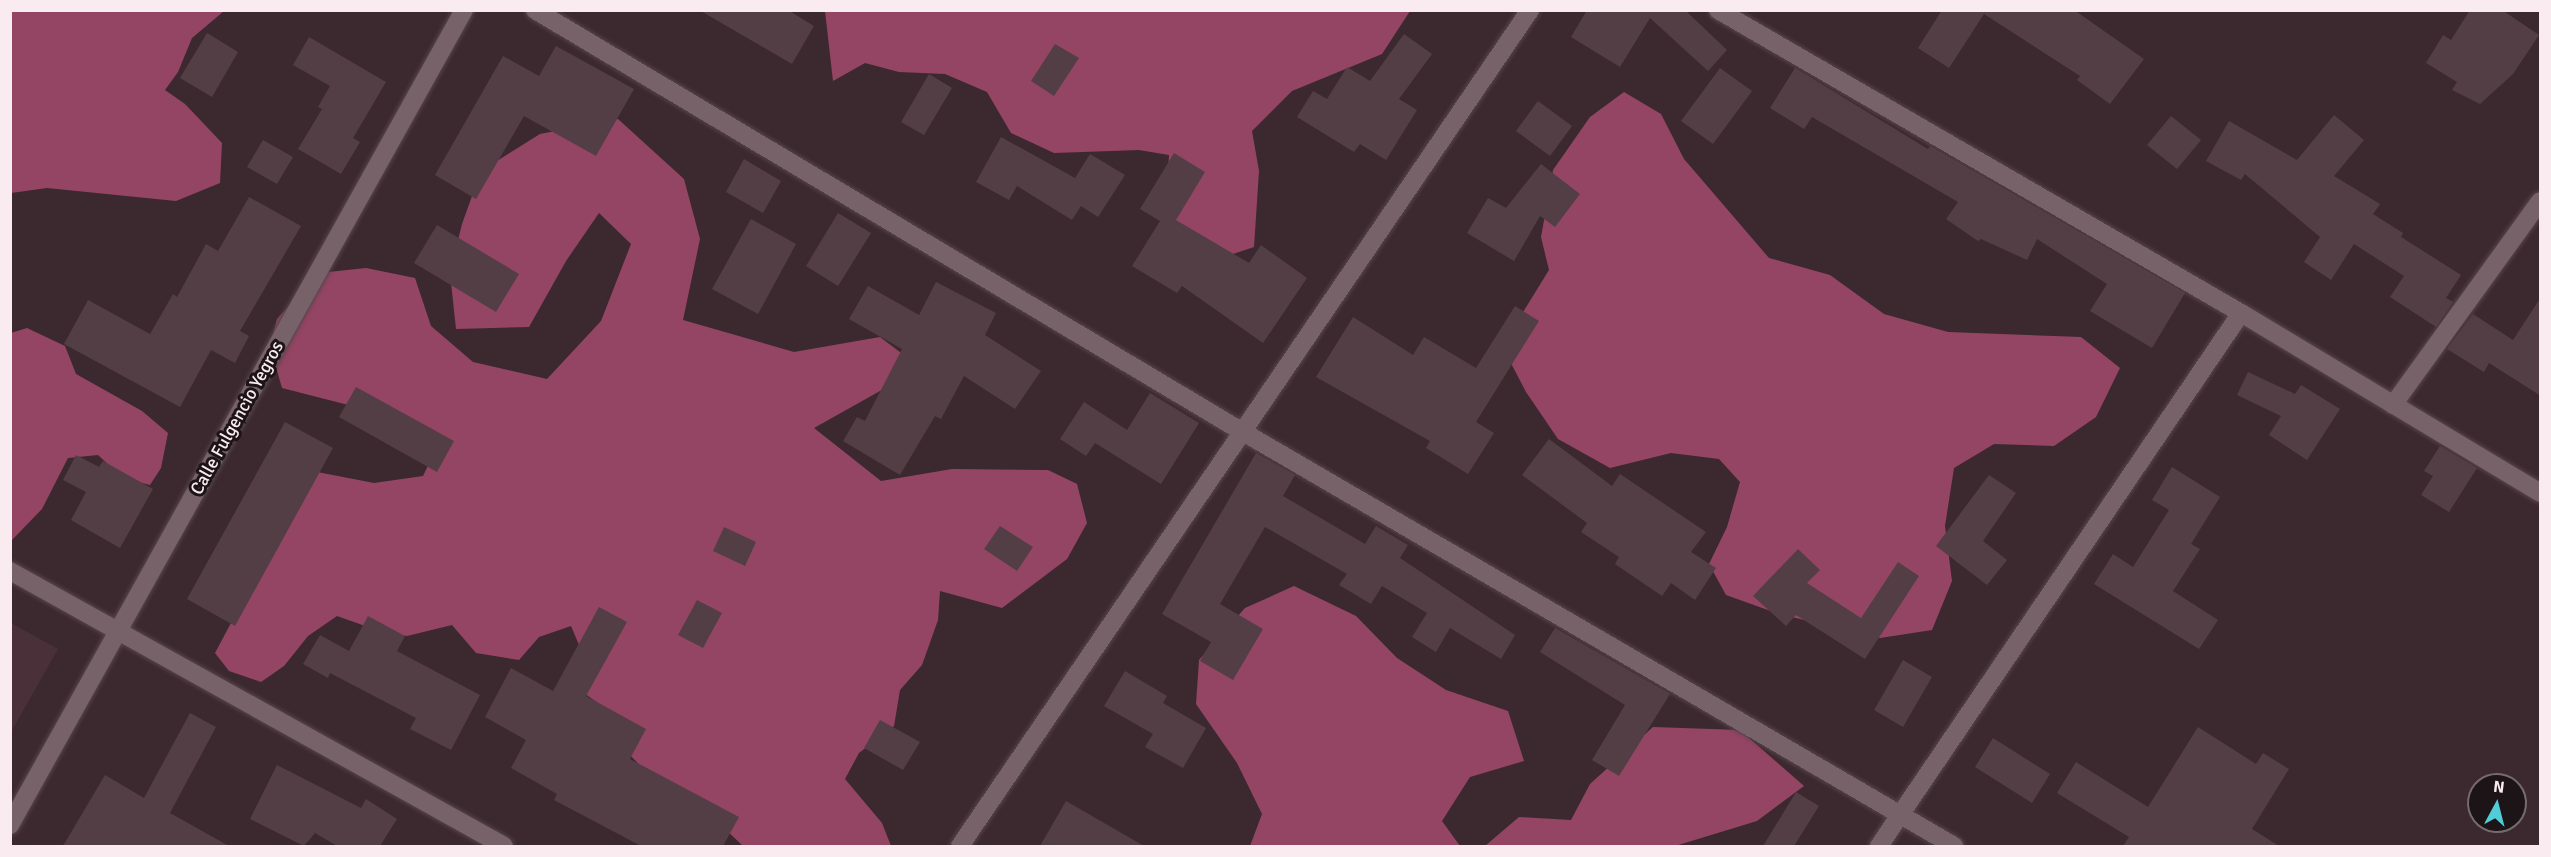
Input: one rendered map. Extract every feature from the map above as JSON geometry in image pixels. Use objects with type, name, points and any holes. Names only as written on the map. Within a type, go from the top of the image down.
[{"type":"street","name":"Calle Fulgencio Yegros","points":[[10,825],[464,10]]},
{"type":"street","points":[[535,10],[1242,432],[1899,817],[1954,846]]},
{"type":"street","points":[[960,846],[1530,10]]},
{"type":"street","points":[[1718,10],[2241,313],[2541,493]]},
{"type":"street","points":[[2393,405],[2541,201]]},
{"type":"street","points":[[1879,846],[2241,313]]},
{"type":"street","points":[[10,571],[118,634],[504,846]]},
{"type":"shaded area","points":[[10,11],[224,11],[192,38],[178,72],[165,90],[185,104],[222,143],[220,183],[176,201],[47,188],[11,193]]},
{"type":"shaded area","points":[[825,11],[1410,11],[1382,54],[1292,91],[1252,131],[1259,171],[1254,247],[1212,261],[1181,248],[1167,194],[1169,155],[1139,150],[1054,153],[1011,133],[987,92],[945,74],[899,72],[865,63],[833,81]]},
{"type":"shaded area","points":[[1624,92],[1661,114],[1684,159],[1769,258],[1830,275],[1884,314],[1948,332],[2081,337],[2120,368],[2096,417],[2054,446],[1994,444],[1954,468],[1945,526],[1952,581],[1932,630],[1880,638],[1779,614],[1726,595],[1709,564],[1727,527],[1740,482],[1719,459],[1671,453],[1610,468],[1558,439],[1526,392],[1502,346],[1549,270],[1541,237],[1553,170],[1590,117]]},
{"type":"shaded area","points":[[618,119],[684,179],[700,239],[683,320],[794,352],[880,337],[921,368],[814,428],[881,481],[952,469],[1048,470],[1077,484],[1087,523],[1067,559],[1002,608],[940,591],[938,620],[922,665],[900,690],[894,726],[859,753],[845,779],[882,823],[891,846],[743,846],[699,804],[658,784],[628,753],[621,719],[578,689],[585,659],[571,626],[539,637],[519,660],[476,653],[452,625],[407,636],[385,633],[337,616],[308,636],[284,666],[261,682],[229,671],[215,653],[312,471],[374,483],[423,476],[436,449],[368,410],[282,388],[270,346],[277,319],[319,273],[366,268],[415,278],[431,326],[473,362],[547,379],[601,321],[631,244],[599,213],[566,261],[529,327],[456,329],[450,273],[462,224],[481,171],[540,134]]},
{"type":"shaded area","points":[[27,328],[65,346],[76,374],[142,411],[168,433],[161,468],[150,485],[123,478],[98,455],[68,458],[42,509],[11,541],[11,333]]},
{"type":"shaded area","points":[[1294,586],[1356,616],[1397,658],[1446,690],[1508,711],[1524,761],[1470,777],[1442,821],[1460,846],[1250,846],[1262,814],[1237,763],[1196,704],[1199,660],[1245,608]]},
{"type":"shaded area","points":[[11,623],[58,649],[11,732]]},
{"type":"shaded area","points":[[1653,727],[1740,730],[1804,786],[1757,821],[1675,846],[1485,846],[1519,817],[1571,820],[1590,784]]},
{"type":"building","points":[[699,10],[788,10],[814,26],[792,64]]},
{"type":"building","points":[[1587,10],[1685,10],[1727,50],[1708,71],[1650,18],[1620,67],[1571,37]]},
{"type":"building","points":[[1942,10],[2074,10],[2144,59],[2110,104],[2077,80],[2080,76],[1984,14],[1949,68],[1918,48]]},
{"type":"building","points":[[2470,10],[2502,10],[2539,35],[2513,74],[2480,104],[2452,90],[2457,82],[2426,63],[2443,35],[2451,40]]},
{"type":"building","points":[[207,33],[238,52],[212,97],[180,78]]},
{"type":"building","points":[[1404,34],[1432,54],[1399,99],[1417,110],[1386,160],[1360,144],[1354,152],[1297,117],[1313,91],[1327,99],[1347,67],[1370,81]]},
{"type":"building","points":[[309,37],[386,82],[353,138],[360,142],[341,174],[298,149],[322,109],[318,107],[330,86],[293,65]]},
{"type":"building","points":[[1055,44],[1079,58],[1054,96],[1031,81]]},
{"type":"building","points":[[556,46],[634,89],[596,156],[524,116],[476,199],[435,175],[503,56],[539,76]]},
{"type":"building","points":[[1720,68],[1752,91],[1713,144],[1681,121]]},
{"type":"building","points":[[1795,68],[1928,149],[1930,146],[2185,293],[2152,348],[2090,311],[2107,284],[2037,239],[2027,260],[1981,239],[1978,241],[1946,219],[1958,202],[1812,117],[1804,129],[1770,108]]},
{"type":"building","points":[[929,74],[952,88],[924,135],[901,122]]},
{"type":"building","points":[[1538,101],[1572,126],[1550,156],[1516,131]]},
{"type":"building","points":[[2334,115],[2364,140],[2334,176],[2380,204],[2373,214],[2403,233],[2401,237],[2461,275],[2446,298],[2453,302],[2436,327],[2390,297],[2404,276],[2354,244],[2331,280],[2304,262],[2320,237],[2245,174],[2241,180],[2206,161],[2229,121],[2297,160]]},
{"type":"building","points":[[2171,116],[2201,140],[2177,169],[2147,145]]},
{"type":"building","points":[[1001,137],[1075,178],[1090,154],[1125,175],[1098,217],[1081,206],[1072,220],[1017,186],[1009,200],[976,182]]},
{"type":"building","points":[[263,140],[293,157],[277,184],[247,167]]},
{"type":"building","points":[[1174,153],[1205,172],[1176,220],[1249,263],[1261,245],[1307,278],[1263,343],[1182,286],[1177,293],[1132,266],[1160,221],[1140,209]]},
{"type":"building","points":[[744,159],[781,181],[763,213],[726,192]]},
{"type":"building","points":[[1541,164],[1580,194],[1555,227],[1540,216],[1514,261],[1467,233],[1488,198],[1506,208]]},
{"type":"building","points":[[249,197],[301,226],[240,331],[249,336],[235,363],[211,350],[180,407],[64,344],[88,300],[150,334],[173,294],[177,297],[206,244],[218,251]]},
{"type":"building","points":[[838,213],[871,233],[838,286],[806,266]]},
{"type":"building","points":[[751,219],[796,244],[758,314],[712,289]]},
{"type":"building","points":[[437,225],[519,274],[496,312],[414,263]]},
{"type":"building","points":[[936,282],[996,313],[985,335],[1041,371],[1015,409],[964,376],[941,419],[935,416],[900,475],[843,441],[857,417],[865,421],[902,349],[849,319],[868,286],[919,315]]},
{"type":"building","points":[[2541,297],[2541,396],[2489,363],[2484,372],[2447,349],[2473,314],[2513,340]]},
{"type":"building","points":[[1515,306],[1539,321],[1476,422],[1494,433],[1468,474],[1426,448],[1430,441],[1316,377],[1353,317],[1413,355],[1424,337],[1476,368]]},
{"type":"building","points":[[2248,372],[2295,394],[2301,385],[2340,409],[2307,460],[2269,435],[2281,416],[2237,395]]},
{"type":"building","points":[[356,387],[454,441],[437,472],[339,417]]},
{"type":"building","points":[[1150,393],[1199,423],[1161,484],[1095,443],[1086,456],[1060,439],[1084,402],[1127,430]]},
{"type":"building","points":[[285,422],[333,448],[235,626],[187,599]]},
{"type":"building","points":[[1549,439],[1612,486],[1620,474],[1706,532],[1691,552],[1716,568],[1695,600],[1671,583],[1662,596],[1615,564],[1619,557],[1581,532],[1587,523],[1522,475]]},
{"type":"building","points":[[2440,446],[2477,468],[2449,512],[2421,495],[2433,476],[2424,471]]},
{"type":"building","points":[[1256,453],[1295,475],[1283,496],[1365,544],[1376,526],[1408,545],[1400,558],[1515,635],[1501,659],[1450,628],[1436,652],[1412,637],[1427,613],[1382,586],[1371,604],[1339,585],[1347,574],[1265,527],[1220,604],[1263,629],[1233,680],[1200,661],[1211,642],[1162,614]]},
{"type":"building","points":[[76,455],[99,467],[103,461],[153,489],[120,548],[71,520],[86,492],[63,480]]},
{"type":"building","points":[[2172,467],[2220,497],[2191,544],[2200,549],[2173,591],[2218,620],[2199,649],[2094,584],[2113,554],[2133,567],[2169,510],[2152,500]]},
{"type":"building","points":[[1989,475],[2016,493],[1983,541],[2007,560],[1987,585],[1936,546]]},
{"type":"building","points":[[1000,526],[1033,547],[1017,571],[984,549]]},
{"type":"building","points":[[724,527],[756,542],[745,566],[713,551]]},
{"type":"building","points":[[1798,549],[1820,570],[1807,583],[1861,618],[1898,562],[1919,576],[1865,659],[1796,615],[1786,626],[1753,596]]},
{"type":"building","points":[[697,600],[722,613],[703,648],[678,635]]},
{"type":"building","points":[[599,607],[627,622],[586,696],[646,729],[630,759],[739,817],[723,846],[641,846],[554,800],[557,794],[511,768],[526,740],[485,717],[511,668],[553,691]]},
{"type":"building","points":[[368,616],[405,636],[397,651],[480,695],[451,750],[410,729],[416,718],[330,673],[328,678],[303,664],[320,635],[349,651]]},
{"type":"building","points":[[1555,628],[1670,694],[1619,776],[1592,760],[1625,705],[1540,652]]},
{"type":"building","points":[[1903,660],[1932,677],[1903,727],[1874,710]]},
{"type":"building","points":[[1125,671],[1167,696],[1163,703],[1206,728],[1183,768],[1145,747],[1153,734],[1104,706]]},
{"type":"building","points":[[190,713],[216,727],[170,813],[229,846],[63,846],[105,775],[144,798]]},
{"type":"building","points":[[880,720],[920,742],[903,770],[864,748]]},
{"type":"building","points":[[2198,727],[2256,764],[2263,753],[2289,769],[2252,829],[2279,846],[2123,846],[2129,837],[2057,793],[2076,762],[2148,807]]},
{"type":"building","points":[[1993,738],[2050,774],[2032,803],[1975,767]]},
{"type":"building","points":[[277,765],[361,808],[366,799],[397,819],[380,846],[337,846],[315,833],[304,846],[250,819]]},
{"type":"building","points":[[1796,792],[1819,806],[1794,846],[1763,846]]},
{"type":"building","points":[[1066,801],[1144,846],[1040,846]]}]
